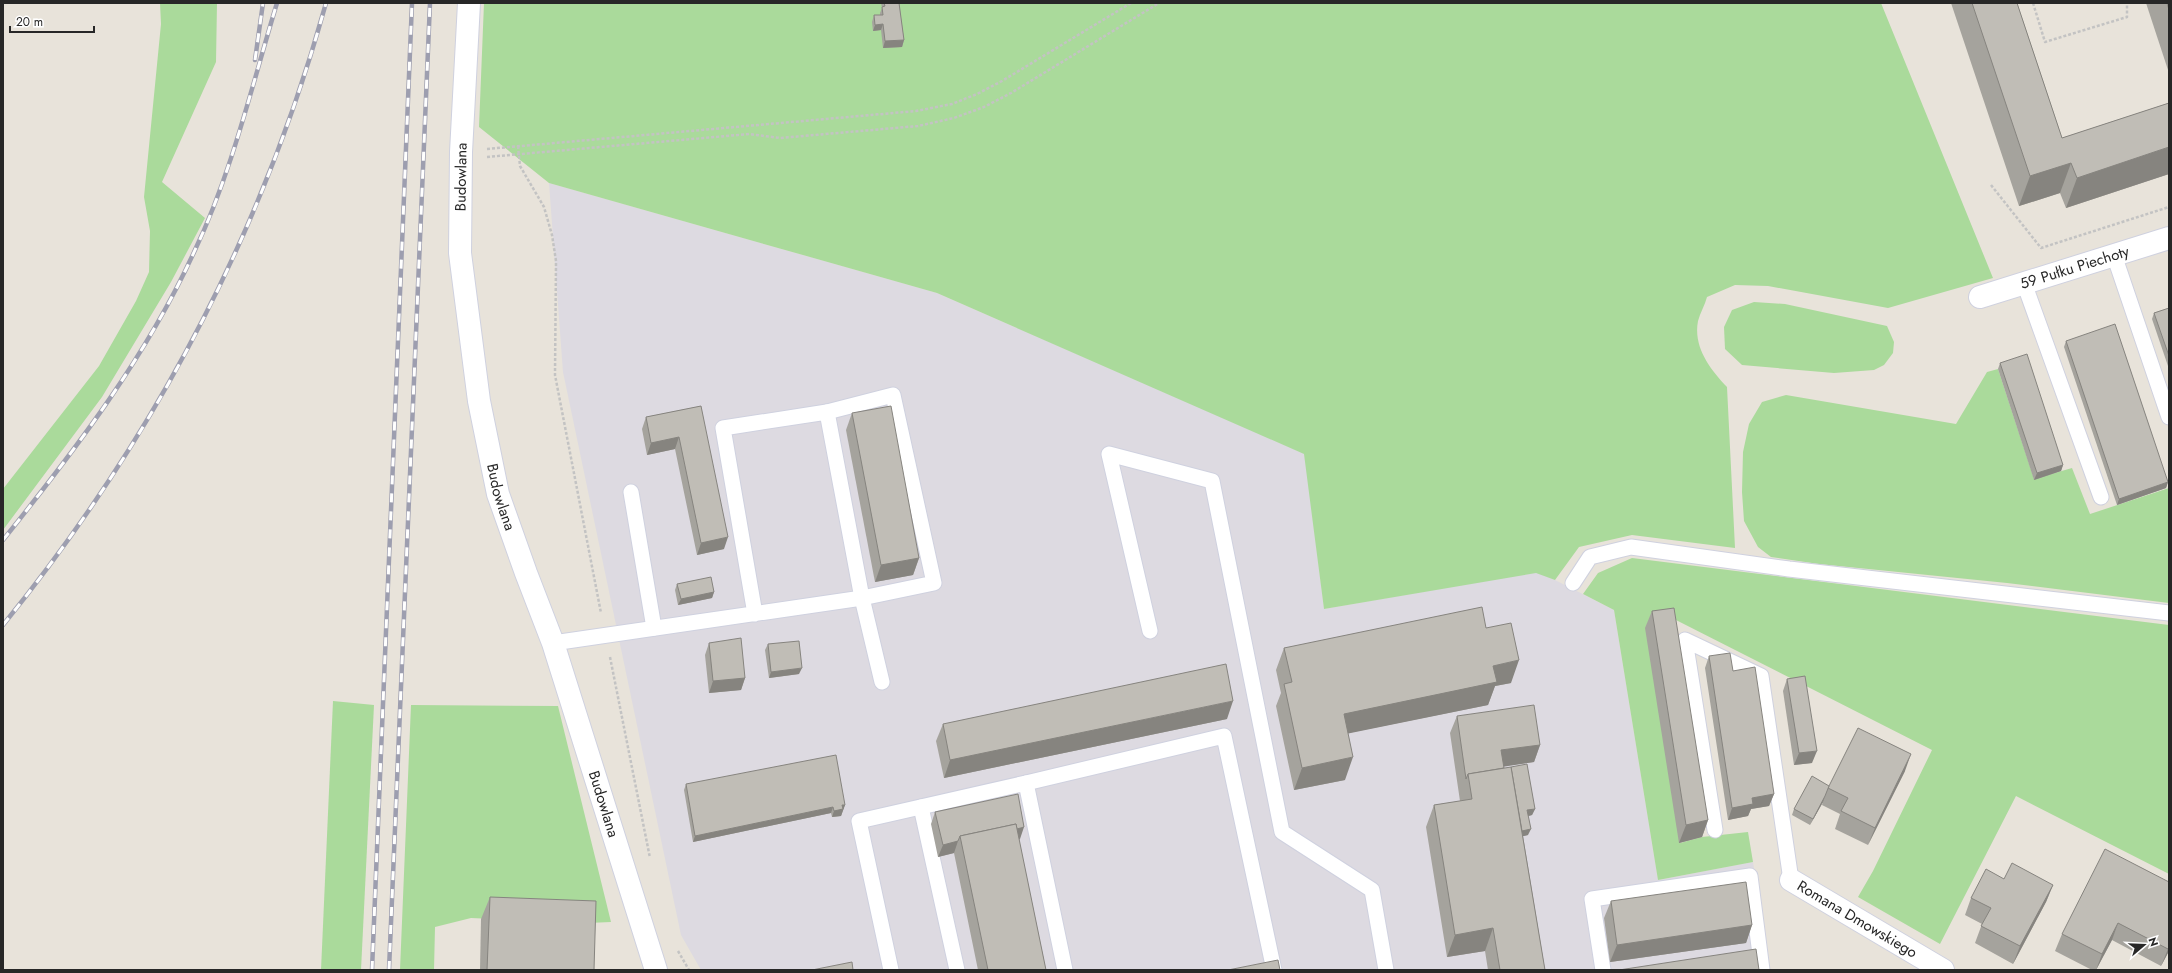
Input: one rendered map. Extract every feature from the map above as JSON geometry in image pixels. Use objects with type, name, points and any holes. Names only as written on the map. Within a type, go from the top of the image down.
[{"type":"street","name":"Budowlana","points":[[469,3],[461,155],[460,266],[479,401],[498,494],[526,573],[554,643],[656,970]]},
{"type":"street","name":"59 Pułku Piechoty","points":[[1980,297],[2169,238]]},
{"type":"street","name":"Romana Dmowskiego","points":[[1791,880],[1943,970]]},
{"type":"lane","points":[[2114,255],[2169,417]]},
{"type":"lane","points":[[2024,283],[2101,497]]},
{"type":"lane","points":[[554,643],[605,635],[755,614],[862,598],[934,583],[892,395],[827,412],[724,428],[755,614]]},
{"type":"lane","points":[[827,412],[862,598],[882,682]]},
{"type":"lane","points":[[1150,631],[1109,454],[1212,481],[1282,832],[1372,890],[1386,970]]},
{"type":"lane","points":[[631,492],[654,628]]},
{"type":"lane","points":[[1573,583],[1590,557],[1631,547],[1797,570],[2169,613]]},
{"type":"lane","points":[[1715,830],[1685,640],[1761,676],[1791,880]]},
{"type":"lane","points":[[891,970],[859,821],[1224,736],[1274,970]]},
{"type":"lane","points":[[1026,783],[1065,970]]},
{"type":"lane","points":[[921,807],[957,970]]},
{"type":"lane","points":[[1603,970],[1592,899],[1750,876],[1762,970]]},
{"type":"lane","points":[[1744,954],[1760,952]]},
{"type":"path","points":[[461,155],[518,146],[916,111],[952,104],[1002,81],[1131,3]]},
{"type":"path","points":[[461,155],[518,154],[749,134],[780,138],[918,126],[954,118],[984,107],[1011,93],[1160,3]]},
{"type":"path","points":[[2033,3],[2046,42],[2127,17],[2127,3]]},
{"type":"path","points":[[518,146],[520,166],[544,207],[552,235],[556,261],[555,375],[650,861]]},
{"type":"path","points":[[1991,185],[2041,248],[2169,207]]},
{"type":"path","points":[[675,945],[690,970]]},
{"type":"shaded area","points":[[549,183],[937,293],[1305,454],[1324,609],[1536,572],[1614,610],[1658,880],[1753,862],[1770,970],[701,970],[681,935],[563,372]]},
{"type":"green space","points":[[160,3],[217,3],[216,62],[162,182],[205,218],[171,282],[102,397],[3,530],[3,489],[99,366],[136,301],[149,272],[150,231],[144,197],[161,24]]},
{"type":"green space","points":[[484,3],[1881,3],[1993,278],[1888,308],[1768,286],[1735,285],[1707,297],[1698,321],[1698,340],[1704,357],[1727,387],[1735,548],[1632,535],[1579,547],[1555,580],[1536,573],[1324,609],[1304,454],[937,293],[549,183],[479,127]]},
{"type":"green space","points":[[1754,302],[1785,304],[1887,326],[1894,342],[1893,353],[1884,365],[1874,370],[1834,373],[1742,365],[1725,349],[1724,327],[1732,310]]},
{"type":"green space","points":[[1998,369],[2034,479],[2072,468],[2090,514],[2169,488],[2169,603],[2007,583],[1819,564],[1771,557],[1758,547],[1744,521],[1742,492],[1743,452],[1749,424],[1762,402],[1786,395],[1956,424],[1987,372]]},
{"type":"green space","points":[[1632,558],[2169,625],[2169,874],[2016,796],[1940,944],[1858,897],[1873,871],[1932,750],[1672,618],[1668,625],[1646,628],[1680,843],[1702,837],[1748,832],[1753,862],[1658,880],[1614,610],[1583,594],[1598,573]]},
{"type":"green space","points":[[333,701],[374,705],[361,970],[321,970]]},
{"type":"green space","points":[[411,705],[558,706],[611,922],[588,923],[471,918],[435,927],[434,970],[400,970]]},
{"type":"building","points":[[884,3],[899,3],[904,40],[885,41],[883,24],[875,25],[874,15],[883,15],[882,7],[885,6]]},
{"type":"building","points":[[1972,3],[2017,3],[2062,138],[2169,103],[2169,147],[2077,178],[2071,163],[2030,176]]},
{"type":"building","points":[[2169,308],[2169,356],[2154,313]]},
{"type":"building","points":[[2115,324],[2168,482],[2119,499],[2066,341]]},
{"type":"building","points":[[2027,354],[2063,465],[2037,473],[2000,363]]},
{"type":"building","points":[[701,406],[728,537],[701,543],[679,437],[651,443],[646,417]]},
{"type":"building","points":[[891,406],[919,558],[881,565],[852,413]]},
{"type":"building","points":[[711,577],[714,592],[681,599],[677,584]]},
{"type":"building","points":[[1482,607],[1486,628],[1511,623],[1519,660],[1493,666],[1497,682],[1344,714],[1353,757],[1302,768],[1284,684],[1292,682],[1284,648]]},
{"type":"building","points":[[1674,608],[1708,820],[1686,825],[1652,611]]},
{"type":"building","points":[[741,638],[745,678],[713,681],[709,643]]},
{"type":"building","points":[[799,641],[802,668],[771,672],[768,644]]},
{"type":"building","points":[[1730,653],[1733,671],[1755,667],[1774,794],[1752,798],[1753,804],[1732,808],[1709,656]]},
{"type":"building","points":[[1226,664],[1233,701],[950,760],[943,724]]},
{"type":"building","points":[[1805,676],[1817,751],[1799,753],[1787,679]]},
{"type":"building","points":[[1534,705],[1540,745],[1501,750],[1504,768],[1468,774],[1466,779],[1457,716]]},
{"type":"building","points":[[1858,728],[1911,754],[1875,828],[1841,811],[1848,798],[1828,788]]},
{"type":"building","points":[[836,755],[845,805],[842,805],[843,809],[834,811],[833,807],[695,836],[686,784]]},
{"type":"building","points":[[1527,764],[1535,809],[1527,810],[1531,829],[1522,831],[1511,767]]},
{"type":"building","points":[[1511,767],[1545,970],[1500,970],[1493,928],[1455,935],[1434,805],[1472,799],[1468,774]]},
{"type":"building","points":[[1812,776],[1829,786],[1813,819],[1794,809]]},
{"type":"building","points":[[1018,794],[1024,827],[1017,829],[1016,824],[960,836],[958,841],[943,845],[935,812]]},
{"type":"building","points":[[1016,824],[1046,970],[988,970],[960,836]]},
{"type":"building","points":[[2105,849],[2169,882],[2168,949],[2118,923],[2102,954],[2062,934]]},
{"type":"building","points":[[2012,863],[2053,885],[2020,946],[1981,926],[1991,908],[1971,898],[1986,869],[2004,879]]},
{"type":"building","points":[[1746,882],[1752,925],[1617,945],[1611,901]]},
{"type":"building","points":[[490,897],[596,901],[594,970],[487,970]]},
{"type":"building","points":[[1756,949],[1759,970],[1619,970]]},
{"type":"building","points":[[1278,960],[1280,970],[1228,970]]},
{"type":"building","points":[[852,962],[853,970],[812,970]]},
{"type":"railway","points":[[255,60],[263,3]]},
{"type":"railway","points":[[3,540],[57,471],[108,401],[155,327],[176,289],[208,220],[231,159],[277,3]]},
{"type":"railway","points":[[3,625],[58,554],[108,482],[155,407],[197,331],[235,252],[270,171],[300,88],[326,3]]},
{"type":"railway","points":[[372,970],[412,3]]},
{"type":"railway","points":[[389,970],[430,3]]}]
